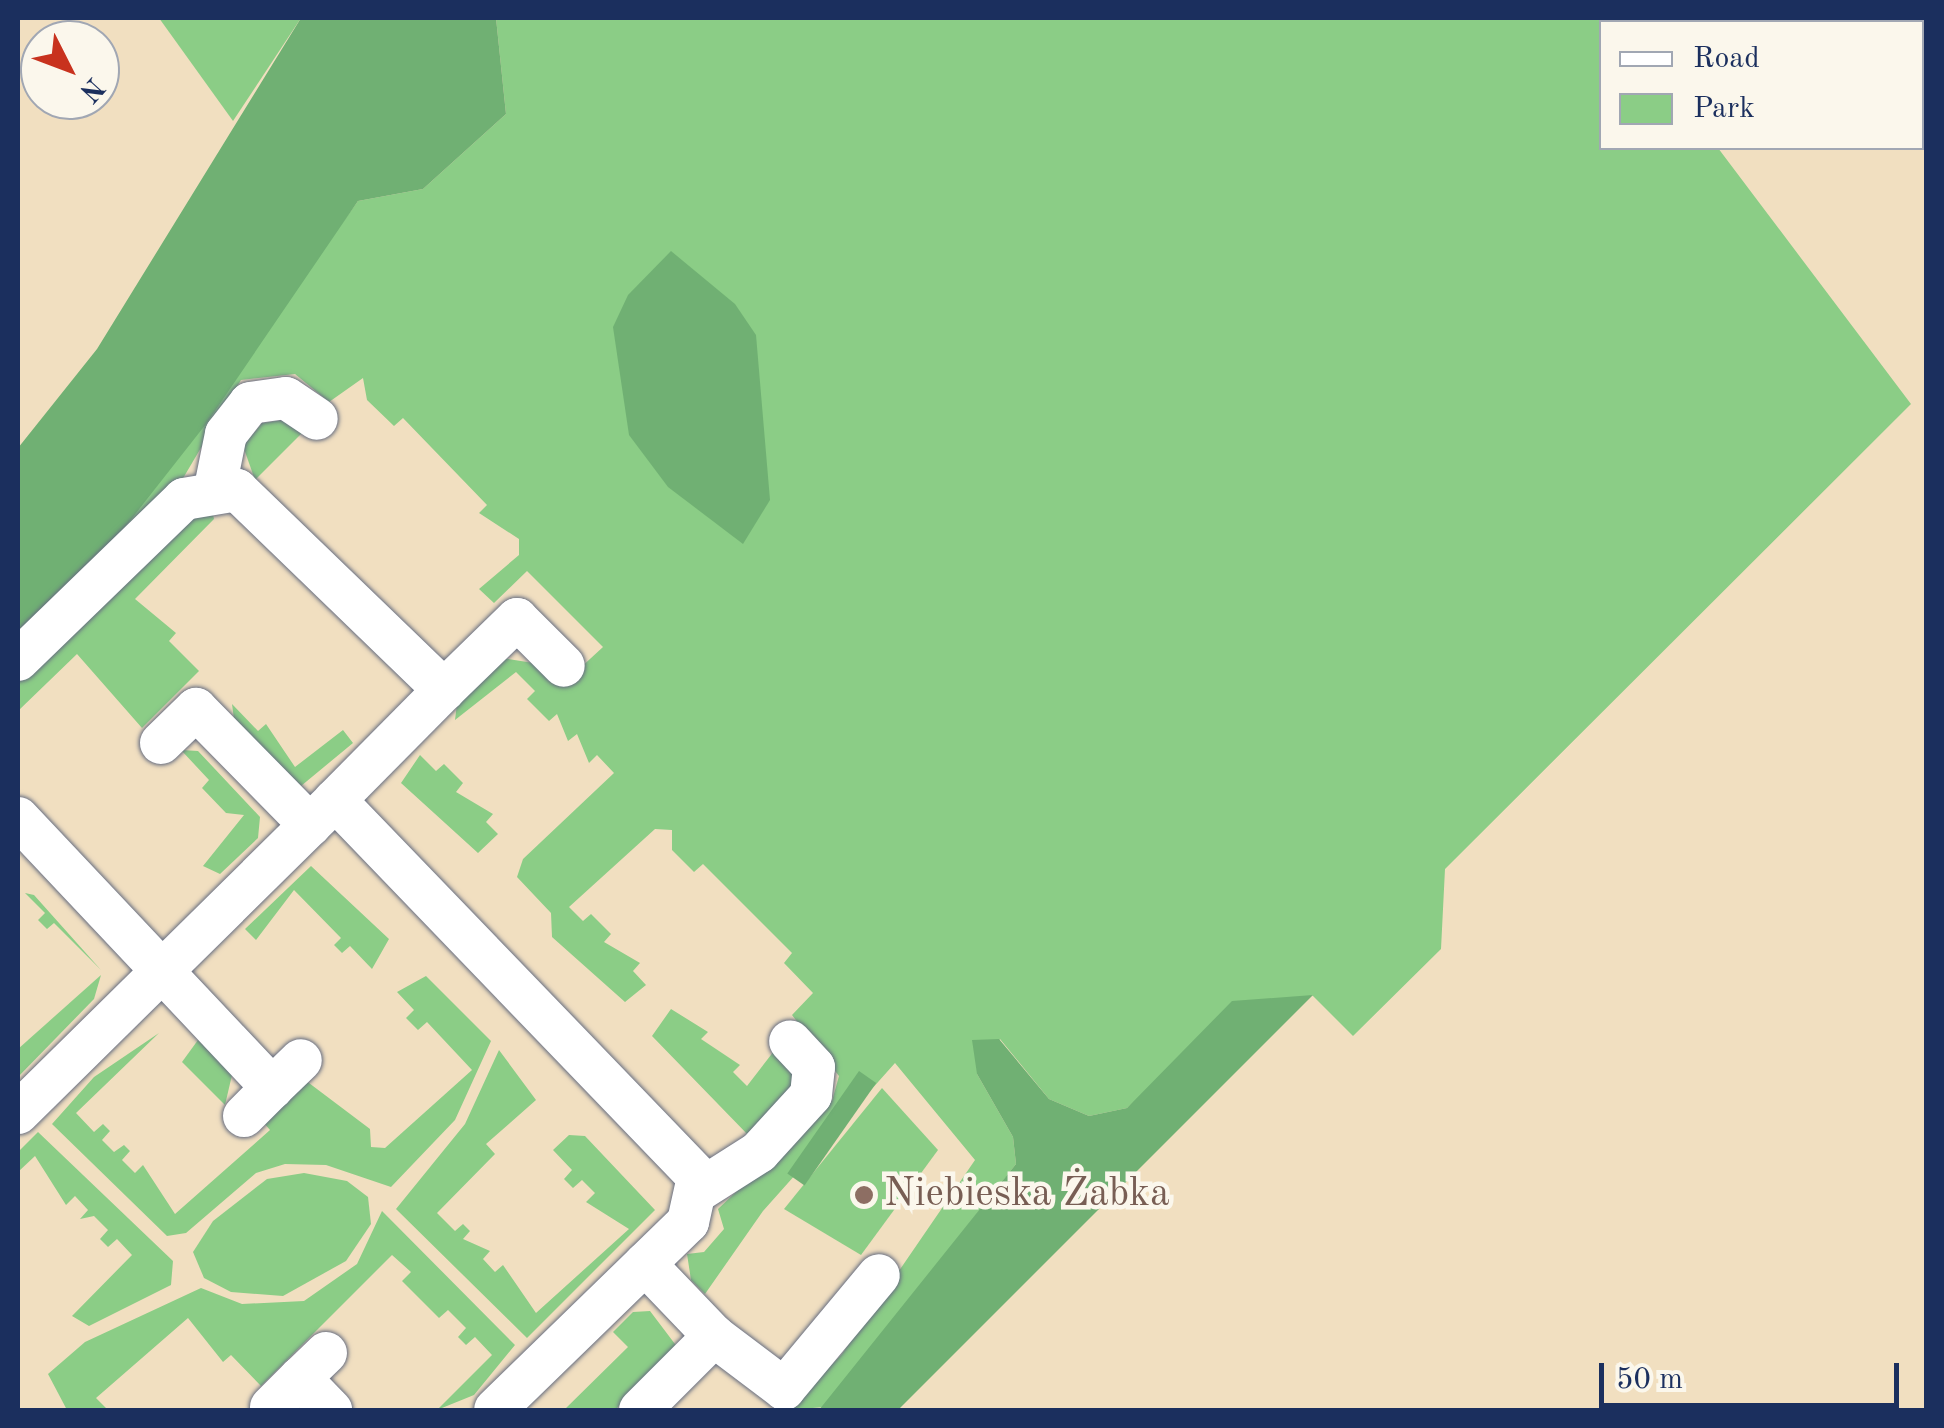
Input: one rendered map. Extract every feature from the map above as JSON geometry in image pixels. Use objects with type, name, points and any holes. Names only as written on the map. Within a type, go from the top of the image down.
[{"type":"street","points":[[215,488],[226,434],[250,403],[286,398],[317,419]]},
{"type":"street","points":[[18,660],[184,499],[215,488],[255,501],[444,690]]},
{"type":"street","points":[[18,1113],[517,619],[564,666]]},
{"type":"street","points":[[161,743],[210,695],[322,813],[688,1158],[700,1189],[696,1211],[495,1410]]},
{"type":"street","points":[[18,818],[272,1088]]},
{"type":"street","points":[[700,1189],[759,1152],[811,1095],[814,1067],[790,1041]]},
{"type":"street","points":[[645,1264],[776,1400],[879,1276]]},
{"type":"street","points":[[640,1410],[714,1336]]},
{"type":"street","points":[[299,1380],[331,1410]]},
{"type":"green space","points":[[159,18],[301,18],[233,121]]},
{"type":"green space","points":[[301,18],[496,18],[506,114],[423,189],[358,201],[206,424],[118,536],[18,636],[18,448],[97,349]]},
{"type":"green space","points":[[496,18],[1620,18],[1599,20],[1599,150],[1720,150],[1911,404],[1445,869],[1441,949],[1353,1036],[1312,995],[1155,1083],[1127,1108],[1089,1116],[1049,1099],[1000,1039],[977,1074],[1013,1137],[1016,1164],[825,1407],[788,1410],[842,1354],[975,1160],[895,1063],[763,1211],[705,1294],[691,1280],[687,1254],[704,1252],[724,1229],[718,1209],[832,1101],[839,1076],[792,1015],[813,993],[784,963],[792,953],[703,864],[694,872],[672,850],[672,830],[655,829],[569,907],[583,921],[591,914],[611,934],[604,942],[640,963],[633,971],[646,985],[625,1002],[552,937],[551,913],[517,877],[523,859],[614,773],[597,755],[589,763],[577,734],[568,741],[557,714],[549,721],[527,699],[535,691],[516,672],[455,720],[457,704],[502,658],[578,670],[603,647],[527,571],[494,603],[479,589],[519,555],[519,539],[479,513],[487,505],[403,418],[394,426],[367,400],[363,378],[329,402],[295,374],[241,380],[182,480],[118,536],[358,201],[423,189],[506,114]]},
{"type":"green space","points":[[1840,18],[1926,18],[1926,143],[1924,20]]},
{"type":"green space","points":[[671,251],[735,304],[756,335],[770,500],[743,544],[668,487],[629,435],[613,327],[628,295]]},
{"type":"green space","points":[[283,420],[304,431],[255,480],[243,446],[262,423]]},
{"type":"green space","points":[[211,505],[214,519],[135,599],[176,633],[169,641],[199,671],[142,728],[77,654],[18,711],[18,683],[184,519]]},
{"type":"green space","points":[[232,704],[258,731],[266,724],[295,767],[343,730],[353,743],[301,786],[234,719]]},
{"type":"green space","points":[[181,750],[198,751],[260,817],[258,838],[220,874],[203,866],[244,815],[226,813],[202,788],[209,780]]},
{"type":"green space","points":[[420,755],[436,771],[444,764],[463,783],[456,792],[493,814],[486,822],[498,834],[478,853],[401,783]]},
{"type":"green space","points":[[311,866],[389,939],[372,969],[350,946],[342,953],[334,945],[341,938],[294,890],[256,940],[245,929]]},
{"type":"green space","points":[[25,893],[34,895],[101,970],[54,923],[47,929],[38,920],[45,913]]},
{"type":"green space","points":[[101,975],[94,999],[18,1077],[18,1049]]},
{"type":"green space","points":[[426,976],[491,1041],[455,1120],[391,1187],[326,1165],[285,1164],[256,1173],[186,1233],[167,1236],[52,1124],[94,1077],[159,1033],[76,1113],[94,1132],[103,1124],[110,1131],[102,1140],[114,1152],[124,1145],[130,1151],[122,1160],[135,1173],[143,1165],[175,1214],[270,1130],[263,1122],[305,1080],[370,1129],[371,1147],[385,1148],[472,1070],[427,1022],[418,1030],[406,1018],[414,1010],[397,992]]},
{"type":"green space","points":[[1313,995],[898,1410],[819,1410],[1016,1164],[1013,1137],[977,1074],[972,1040],[999,1039],[1049,1099],[1089,1116],[1127,1108],[1232,1001]]},
{"type":"green space","points":[[671,1009],[708,1032],[701,1039],[740,1065],[733,1072],[747,1086],[774,1051],[792,1072],[794,1083],[750,1137],[652,1036]]},
{"type":"green space","points":[[198,1040],[232,1075],[225,1105],[182,1062]]},
{"type":"green space","points":[[499,1050],[536,1100],[486,1144],[495,1154],[437,1213],[455,1231],[463,1224],[470,1231],[463,1239],[490,1251],[483,1259],[495,1272],[503,1265],[536,1313],[629,1229],[586,1202],[595,1193],[582,1180],[573,1188],[564,1179],[572,1170],[553,1150],[569,1135],[585,1136],[655,1210],[527,1338],[396,1209],[465,1124]]},
{"type":"green space","points":[[859,1071],[876,1083],[805,1185],[787,1173]]},
{"type":"green space","points":[[882,1088],[938,1150],[861,1255],[784,1209]]},
{"type":"green space","points":[[38,1132],[173,1261],[171,1285],[89,1326],[72,1316],[132,1255],[117,1239],[108,1247],[100,1239],[108,1230],[94,1216],[80,1219],[88,1210],[75,1196],[66,1205],[35,1156],[18,1172],[18,1152]]},
{"type":"green space","points":[[304,1173],[347,1181],[368,1197],[371,1224],[346,1261],[283,1296],[231,1292],[204,1278],[193,1252],[213,1221],[267,1179]]},
{"type":"green space","points":[[382,1211],[515,1345],[474,1395],[437,1410],[492,1355],[475,1337],[466,1345],[458,1337],[466,1328],[448,1310],[439,1318],[402,1281],[411,1272],[392,1255],[261,1386],[231,1355],[223,1362],[188,1318],[96,1398],[108,1410],[67,1410],[48,1374],[85,1342],[201,1288],[242,1304],[304,1301],[357,1264]]},
{"type":"green space","points":[[650,1311],[678,1348],[615,1410],[564,1410],[628,1347],[613,1332],[633,1312]]},
{"type":"place","name":"Niebieska Żabka","points":[[864,1195]]}]
